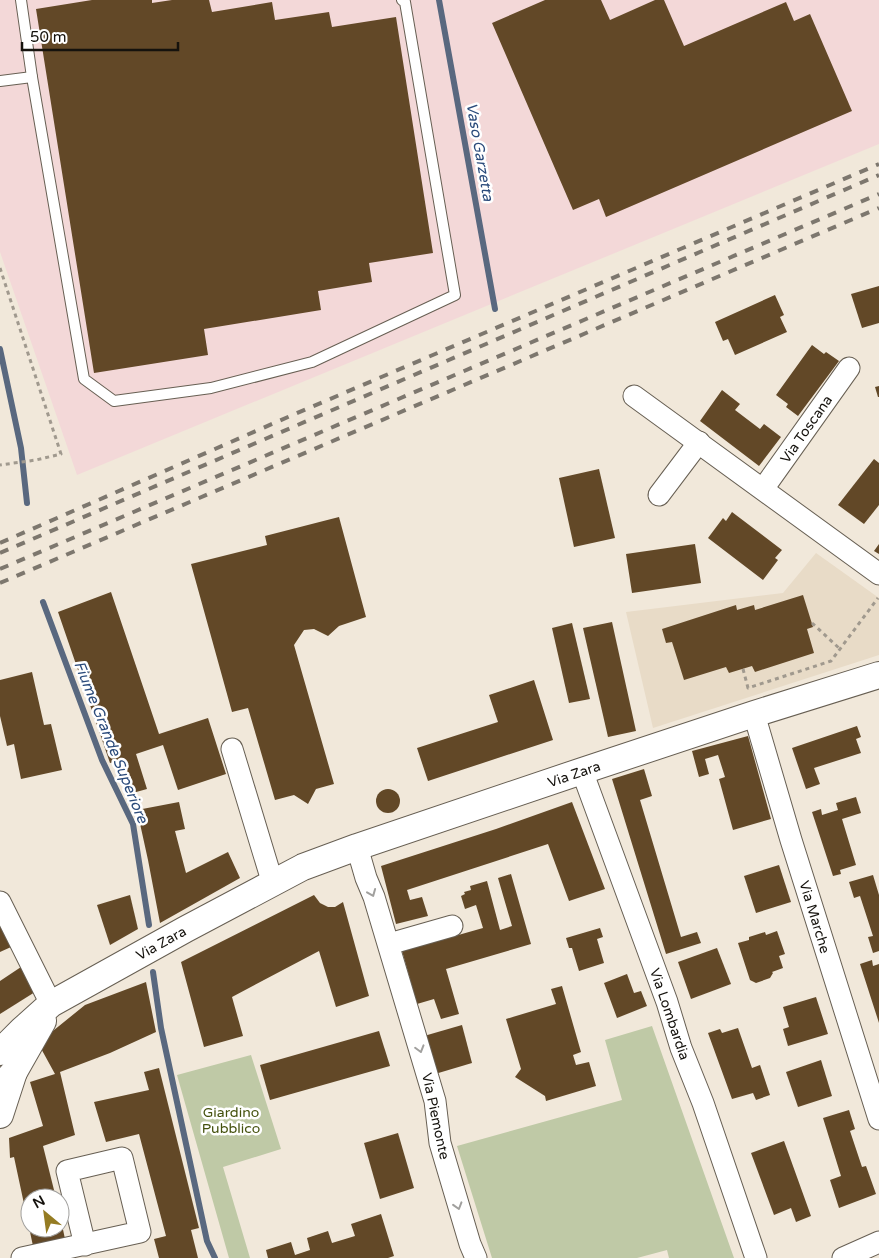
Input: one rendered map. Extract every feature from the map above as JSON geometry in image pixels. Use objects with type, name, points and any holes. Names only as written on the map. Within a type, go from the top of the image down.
[{"type":"street","name":"Via Toscana","points":[[763,489],[849,368]]},
{"type":"street","points":[[634,396],[879,574]]},
{"type":"street","points":[[659,495],[699,442]]},
{"type":"street","name":"Via Zara","points":[[0,1115],[11,1035],[51,1004],[186,929],[303,868],[357,847],[582,771],[879,675]]},
{"type":"street","name":"Via Marche","points":[[754,714],[791,840],[879,1119]]},
{"type":"street","points":[[232,750],[273,884]]},
{"type":"street","name":"Via Lombardia","points":[[582,771],[667,1002],[681,1048],[704,1103],[756,1258]]},
{"type":"street","name":"Via Piemonte","points":[[357,847],[389,944],[435,1101],[440,1143],[470,1244],[476,1258]]},
{"type":"street","points":[[0,902],[51,1004]]},
{"type":"street","points":[[389,944],[452,926]]},
{"type":"street","name":"Via Zara","points":[[5,1070],[38,1031],[51,1004]]},
{"type":"street","points":[[843,1258],[879,1242]]},
{"type":"street","points":[[22,1258],[85,1245]]},
{"type":"lane","points":[[21,0],[32,77],[84,379],[114,401],[211,388],[312,362],[455,295],[405,2],[402,0]]},
{"type":"lane","points":[[0,81],[32,77]]},
{"type":"path","points":[[0,268],[61,454],[0,465]]},
{"type":"path","points":[[743,669],[748,688],[831,661],[878,598]]},
{"type":"path","points":[[812,624],[840,649]]},
{"type":"shaded area","points":[[0,0],[879,0],[879,144],[77,475],[0,252]]},
{"type":"shaded area","points":[[816,553],[879,598],[879,655],[653,728],[626,612],[783,593]]},
{"type":"green space","points":[[652,1026],[734,1258],[669,1258],[667,1250],[637,1258],[492,1258],[457,1146],[622,1100],[605,1040]]},
{"type":"green space","name":"Giardino Pubblico","points":[[251,1055],[281,1149],[223,1167],[250,1258],[229,1258],[177,1075]]},
{"type":"building","points":[[92,0],[152,0],[152,3],[172,0],[209,0],[212,12],[272,2],[275,20],[329,12],[332,27],[396,17],[433,253],[369,263],[372,282],[318,291],[321,310],[204,329],[208,355],[94,373],[36,9]]},
{"type":"building","points":[[545,0],[601,0],[610,20],[655,0],[664,0],[684,46],[786,2],[794,21],[810,14],[852,111],[606,217],[599,199],[573,210],[492,23]]},
{"type":"building","points":[[879,286],[879,323],[862,328],[851,294]]},
{"type":"building","points":[[775,295],[784,315],[780,317],[787,332],[735,355],[728,339],[723,341],[715,322]]},
{"type":"building","points":[[812,345],[824,354],[826,352],[839,361],[798,416],[786,407],[788,404],[776,395]]},
{"type":"building","points":[[879,386],[879,397],[878,397],[875,387]]},
{"type":"building","points":[[722,390],[740,404],[735,410],[760,429],[764,424],[781,437],[759,466],[700,421]]},
{"type":"building","points":[[874,459],[879,463],[879,505],[864,524],[838,505]]},
{"type":"building","points":[[599,469],[615,538],[574,547],[559,478]]},
{"type":"building","points":[[732,512],[782,550],[775,558],[778,560],[763,580],[708,538],[723,518],[726,521]]},
{"type":"building","points":[[339,517],[366,617],[339,626],[328,636],[314,629],[304,630],[294,645],[334,784],[316,789],[308,804],[294,795],[275,800],[248,708],[232,712],[191,564],[267,545],[265,536]]},
{"type":"building","points":[[695,544],[701,583],[632,593],[626,554]]},
{"type":"building","points":[[879,544],[879,554],[874,551]]},
{"type":"building","points":[[111,592],[159,734],[208,718],[226,774],[178,790],[163,745],[136,754],[147,789],[129,794],[118,761],[110,763],[58,612]]},
{"type":"building","points":[[803,595],[813,627],[807,629],[814,653],[755,672],[752,666],[729,673],[726,667],[684,680],[672,642],[666,643],[662,629],[736,605],[737,610],[754,605],[755,610]]},
{"type":"building","points":[[612,622],[636,731],[608,737],[583,628]]},
{"type":"building","points":[[572,623],[590,699],[569,703],[552,628]]},
{"type":"building","points":[[32,672],[44,725],[51,724],[62,770],[21,779],[14,744],[7,746],[0,716],[0,680]]},
{"type":"building","points":[[534,680],[553,740],[428,781],[417,748],[498,722],[489,695]]},
{"type":"building","points":[[857,726],[861,737],[856,739],[861,753],[814,768],[820,784],[806,789],[792,748]]},
{"type":"building","points":[[748,736],[771,819],[733,830],[719,779],[725,777],[718,755],[705,759],[709,774],[699,777],[692,751]]},
{"type":"building","points":[[644,769],[652,796],[640,800],[681,937],[697,932],[701,943],[666,954],[612,779]]},
{"type":"building","points":[[388,789],[397,792],[400,801],[397,810],[388,813],[379,810],[376,801],[379,792]]},
{"type":"building","points":[[856,797],[861,813],[842,819],[856,865],[840,870],[841,874],[833,876],[812,812],[821,809],[822,815],[838,810],[836,803]]},
{"type":"building","points":[[179,802],[185,829],[175,831],[186,873],[228,852],[240,878],[160,923],[137,810]]},
{"type":"building","points":[[572,802],[605,889],[569,901],[548,844],[407,890],[410,900],[422,897],[428,916],[396,924],[381,866]]},
{"type":"building","points":[[779,865],[791,902],[756,913],[744,876]]},
{"type":"building","points":[[511,874],[531,944],[446,969],[459,1014],[441,1019],[434,999],[417,1004],[402,951],[483,928],[476,905],[465,909],[461,896],[465,894],[464,892],[471,890],[470,886],[487,881],[500,930],[512,926],[498,878]]},
{"type":"building","points":[[873,875],[879,895],[879,951],[873,953],[868,937],[873,936],[860,896],[854,898],[849,882]]},
{"type":"building","points":[[130,895],[138,929],[110,945],[97,905]]},
{"type":"building","points":[[314,895],[320,903],[328,907],[335,907],[343,902],[369,996],[336,1007],[319,951],[232,997],[243,1036],[204,1047],[181,962]]},
{"type":"building","points":[[0,923],[11,947],[0,952]]},
{"type":"building","points":[[600,928],[603,937],[597,939],[604,963],[579,971],[572,948],[569,948],[566,938]]},
{"type":"building","points":[[777,931],[785,954],[779,956],[783,968],[772,972],[770,978],[756,983],[750,980],[738,943],[765,932],[766,935]]},
{"type":"building","points":[[717,948],[731,984],[691,999],[678,962]]},
{"type":"building","points":[[872,960],[873,966],[879,964],[879,1023],[860,964]]},
{"type":"building","points":[[21,967],[35,992],[0,1014],[0,981]]},
{"type":"building","points":[[627,974],[634,993],[641,991],[647,1006],[617,1018],[604,983]]},
{"type":"building","points":[[146,982],[156,1032],[110,1053],[60,1072],[75,1135],[43,1146],[54,1188],[21,1188],[14,1157],[10,1158],[9,1138],[43,1126],[30,1082],[55,1074],[38,1043],[85,1005]]},
{"type":"building","points":[[562,986],[581,1052],[573,1055],[576,1065],[589,1062],[596,1086],[546,1101],[545,1096],[515,1077],[521,1069],[506,1019],[556,1004],[551,989]]},
{"type":"building","points":[[816,997],[828,1034],[788,1046],[783,1029],[789,1027],[783,1007]]},
{"type":"building","points":[[462,1025],[472,1063],[435,1074],[424,1036]]},
{"type":"building","points":[[738,1028],[752,1068],[760,1065],[770,1095],[756,1100],[753,1093],[732,1099],[708,1033],[720,1029],[722,1033]]},
{"type":"building","points":[[379,1031],[390,1066],[270,1100],[260,1065]]},
{"type":"building","points":[[821,1060],[832,1096],[798,1107],[786,1072]]},
{"type":"building","points":[[159,1068],[199,1228],[191,1230],[198,1258],[159,1258],[154,1239],[166,1236],[139,1134],[106,1142],[94,1102],[149,1090],[144,1072]]},
{"type":"building","points":[[849,1110],[855,1129],[850,1131],[862,1167],[866,1166],[876,1194],[839,1208],[830,1180],[841,1176],[823,1118]]},
{"type":"building","points":[[398,1133],[414,1188],[380,1199],[364,1143]]},
{"type":"building","points":[[784,1141],[811,1216],[796,1222],[791,1208],[774,1215],[751,1153]]},
{"type":"building","points":[[381,1214],[394,1256],[388,1258],[268,1258],[266,1250],[291,1242],[295,1255],[310,1250],[307,1238],[328,1231],[332,1243],[355,1236],[351,1224]]},
{"type":"building","points":[[31,1238],[65,1238],[65,1239],[33,1246]]},
{"type":"waterway","name":"Vaso Garzetta","points":[[439,0],[495,309]]},
{"type":"waterway","name":"Fiume Grande Superiore","points":[[0,349],[21,448],[27,503]]},
{"type":"waterway","name":"Fiume Grande Superiore","points":[[43,602],[102,760],[133,824],[149,925]]},
{"type":"waterway","name":"Fiume Grande Superiore","points":[[153,972],[161,1028],[207,1241],[215,1258]]},
{"type":"railway","points":[[0,543],[288,417],[879,164]]},
{"type":"railway","points":[[0,553],[879,175]]},
{"type":"railway","points":[[0,569],[879,194]]},
{"type":"railway","points":[[0,583],[879,208]]}]
